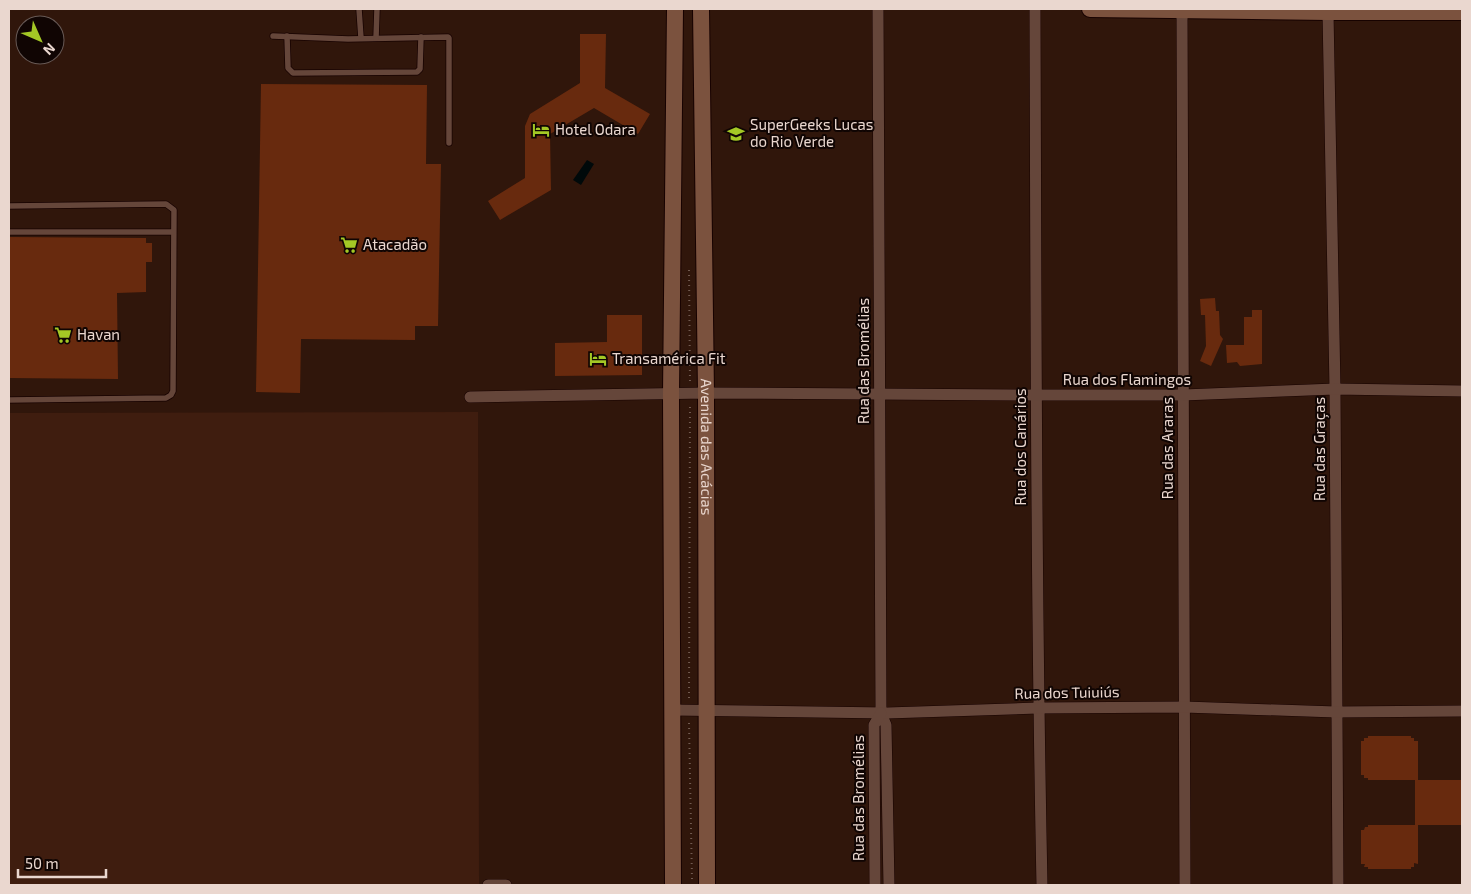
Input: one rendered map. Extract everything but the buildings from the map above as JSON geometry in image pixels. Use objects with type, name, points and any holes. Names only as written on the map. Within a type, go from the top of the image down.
[{"type":"street","points":[[673,885],[681,710],[671,394],[675,9]]},
{"type":"street","name":"Avenida das Acácias","points":[[701,9],[698,393],[706,709],[707,885]]},
{"type":"street","name":"Rua das Bromélias","points":[[878,9],[881,713],[886,725],[889,885]]},
{"type":"street","name":"Rua dos Canários","points":[[1035,9],[1038,708],[1042,885]]},
{"type":"street","points":[[1090,9],[1462,12]]},
{"type":"street","name":"Rua das Araras","points":[[1182,10],[1185,885]]},
{"type":"street","name":"Rua das Graças","points":[[1328,12],[1334,389],[1338,885]]},
{"type":"street","name":"Rua dos Flamingos","points":[[470,397],[698,393],[1183,395],[1334,389],[1462,391]]},
{"type":"street","name":"Rua dos Tuiuiús","points":[[681,710],[881,713],[1038,708],[1184,707],[1336,712],[1462,712]]},
{"type":"street","name":"Rua das Bromélias","points":[[875,885],[874,726],[881,713]]},
{"type":"street","points":[[488,885],[506,885]]},
{"type":"lane","points":[[359,9],[360,38]]},
{"type":"lane","points":[[376,38],[377,9]]},
{"type":"lane","points":[[273,36],[360,38],[446,36],[449,38],[448,143]]},
{"type":"lane","points":[[287,36],[288,68],[293,74],[417,72],[420,69],[421,36]]},
{"type":"lane","points":[[9,206],[166,204],[174,210],[174,391],[166,398],[9,400]]},
{"type":"lane","points":[[9,232],[173,232]]},
{"type":"path","points":[[689,265],[698,393],[681,710],[692,885]]},
{"type":"shaded area","points":[[587,160],[594,164],[581,185],[573,180]]},
{"type":"shaded area","points":[[478,412],[479,885],[9,885],[9,413]]},
{"type":"place","name":"Hotel Odara","points":[[541,130]]},
{"type":"place","name":"SuperGeeks Lucas do Rio Verde","points":[[736,134]]},
{"type":"place","name":"Atacadão","points":[[349,245]]},
{"type":"place","name":"Havan","points":[[63,335]]},
{"type":"place","name":"Transamérica Fit","points":[[598,359]]}]
